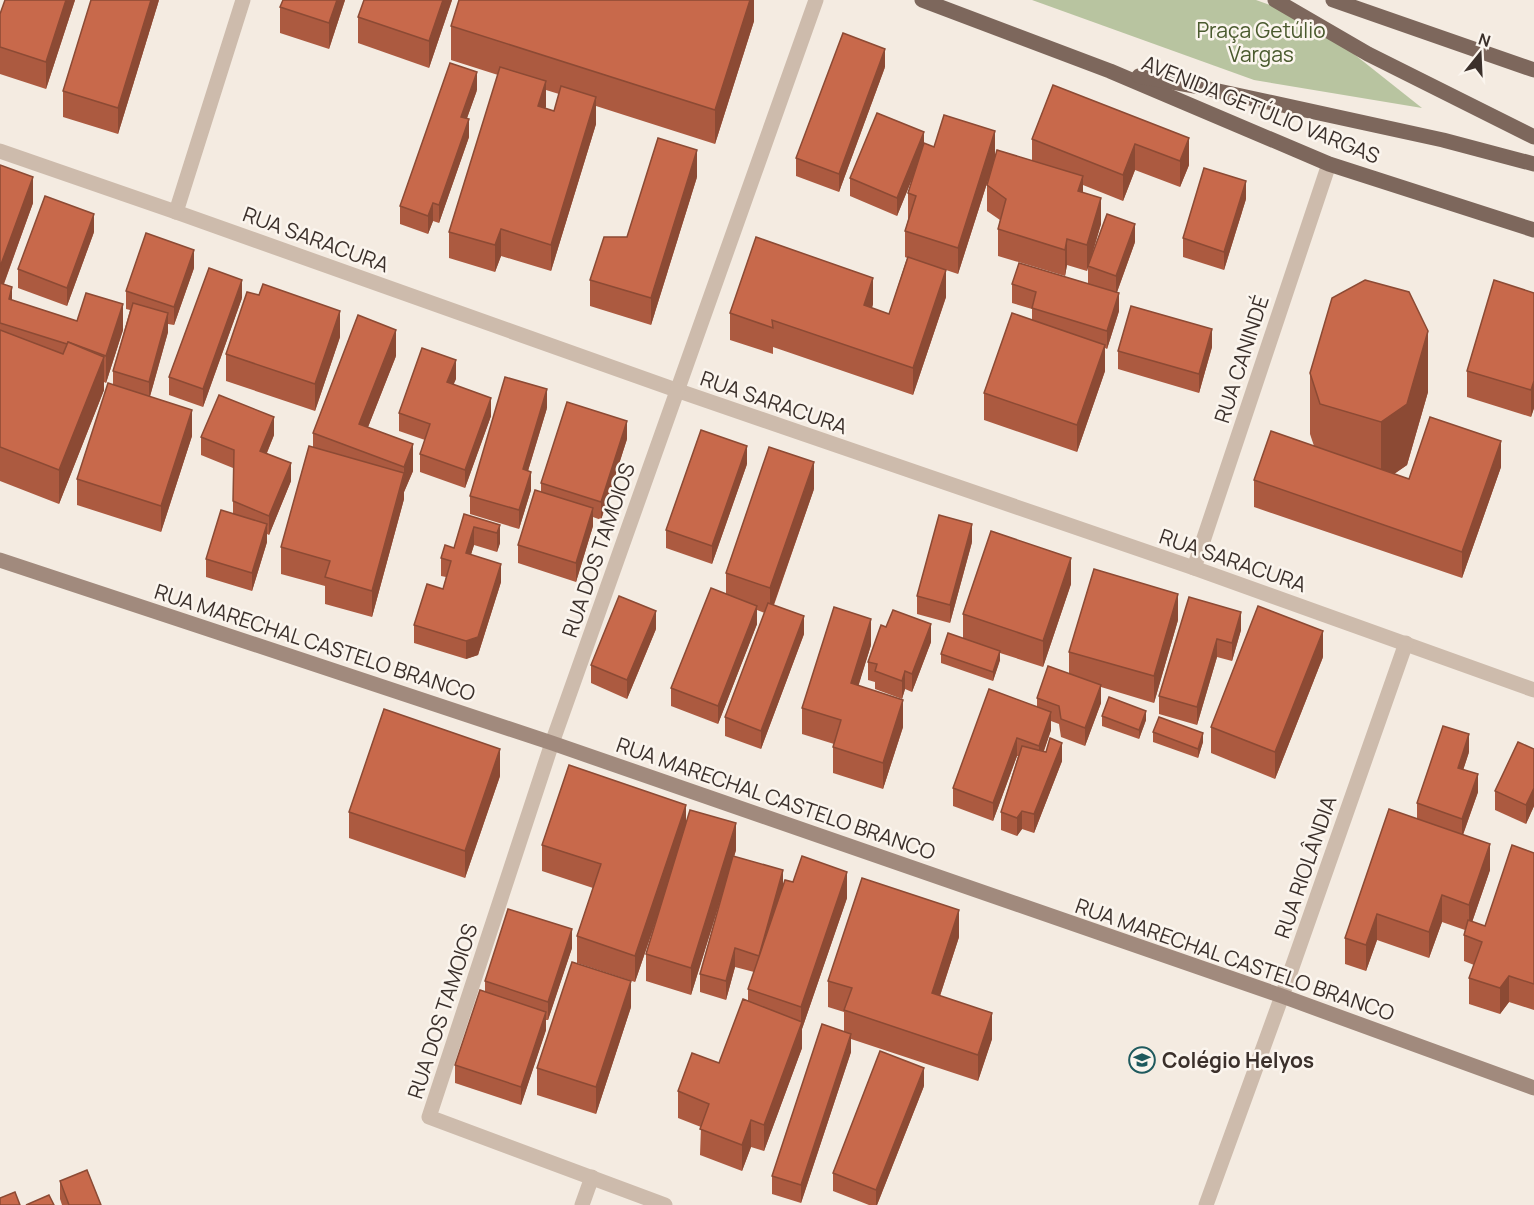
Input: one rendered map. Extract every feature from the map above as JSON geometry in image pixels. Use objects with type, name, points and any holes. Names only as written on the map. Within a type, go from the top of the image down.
[{"type":"main road","name":"AVENIDA GETÚLIO VARGAS","points":[[922,0],[1110,71],[1329,164],[1534,230]]},
{"type":"main road","points":[[1275,0],[1368,54],[1534,137]]},
{"type":"main road","points":[[1333,0],[1534,70]]},
{"type":"main road","name":"AVENIDA GETÚLIO VARGAS","points":[[1110,71],[1200,87],[1443,140],[1534,164]]},
{"type":"street","points":[[176,212],[243,0]]},
{"type":"street","name":"RUA DOS TAMOIOS","points":[[592,1177],[429,1117],[552,742],[816,0]]},
{"type":"street","name":"RUA SARACURA","points":[[0,151],[676,390],[1194,568],[1534,690]]},
{"type":"street","name":"RUA CANINDÉ","points":[[1194,568],[1329,164]]},
{"type":"street","name":"RUA MARECHAL CASTELO BRANCO","points":[[0,560],[552,742],[1282,996],[1534,1088]]},
{"type":"street","name":"RUA RIOLÂNDIA","points":[[1206,1205],[1406,644]]},
{"type":"street","points":[[582,1205],[592,1177],[665,1205]]},
{"type":"green space","name":"Praça Getúlio Vargas","points":[[1032,0],[1256,0],[1311,20],[1422,108],[1254,80]]},
{"type":"building","points":[[5,0],[66,0],[46,62],[0,47],[0,14]]},
{"type":"building","points":[[91,0],[151,0],[118,108],[63,91]]},
{"type":"building","points":[[283,0],[337,0],[329,23],[280,7]]},
{"type":"building","points":[[364,0],[443,0],[429,41],[358,17]]},
{"type":"building","points":[[459,0],[750,0],[715,110],[451,26]]},
{"type":"building","points":[[843,33],[885,49],[839,174],[796,158]]},
{"type":"building","points":[[450,63],[477,72],[461,117],[469,119],[439,205],[433,203],[428,216],[400,206]]},
{"type":"building","points":[[500,67],[546,81],[538,106],[554,111],[561,86],[596,97],[551,245],[501,229],[495,245],[449,232]]},
{"type":"building","points":[[1053,85],[1189,138],[1180,161],[1135,144],[1123,175],[1032,139]]},
{"type":"building","points":[[877,113],[924,132],[897,198],[850,178]]},
{"type":"building","points":[[944,115],[995,131],[958,248],[905,231],[916,196],[908,193],[924,143],[934,147]]},
{"type":"building","points":[[658,138],[697,150],[651,298],[590,280],[604,237],[627,237]]},
{"type":"building","points":[[997,150],[1083,176],[1078,191],[1101,198],[1087,245],[1067,239],[1065,250],[998,229],[1006,199],[987,185]]},
{"type":"building","points":[[0,165],[33,177],[0,267]]},
{"type":"building","points":[[1204,168],[1246,181],[1224,252],[1183,238]]},
{"type":"building","points":[[45,196],[94,214],[67,288],[18,269]]},
{"type":"building","points":[[1107,214],[1135,224],[1116,276],[1088,266]]},
{"type":"building","points":[[146,233],[194,250],[174,307],[126,291]]},
{"type":"building","points":[[756,237],[873,278],[864,305],[889,314],[908,257],[946,270],[913,368],[772,320],[773,328],[730,313]]},
{"type":"building","points":[[1019,263],[1119,293],[1107,331],[1032,308],[1036,292],[1012,284]]},
{"type":"building","points":[[209,268],[242,280],[203,389],[169,377]]},
{"type":"building","points":[[1365,280],[1409,292],[1428,331],[1407,404],[1381,422],[1320,404],[1310,373],[1332,298]]},
{"type":"building","points":[[1494,280],[1534,293],[1534,381],[1531,390],[1467,371]]},
{"type":"building","points":[[0,283],[12,287],[9,299],[77,321],[86,293],[123,304],[106,356],[68,342],[67,344],[0,323]]},
{"type":"building","points":[[263,284],[340,311],[315,384],[226,354],[247,292],[259,295]]},
{"type":"building","points":[[133,303],[168,313],[149,382],[113,371]]},
{"type":"building","points":[[1131,306],[1212,329],[1199,374],[1118,351]]},
{"type":"building","points":[[1012,313],[1105,345],[1077,425],[984,393]]},
{"type":"building","points":[[358,315],[396,330],[359,424],[413,444],[404,467],[313,433]]},
{"type":"building","points":[[0,330],[63,354],[68,342],[104,357],[59,470],[0,447]]},
{"type":"building","points":[[422,348],[456,360],[447,382],[491,398],[465,470],[420,454],[430,424],[399,413]]},
{"type":"building","points":[[505,377],[547,389],[523,469],[531,472],[519,510],[470,496]]},
{"type":"building","points":[[108,383],[192,410],[161,506],[77,479]]},
{"type":"building","points":[[219,395],[274,417],[260,451],[291,463],[269,516],[233,501],[234,450],[201,437]]},
{"type":"building","points":[[567,402],[627,421],[601,502],[541,483]]},
{"type":"building","points":[[1430,417],[1501,441],[1462,552],[1254,480],[1271,431],[1409,479]]},
{"type":"building","points":[[701,430],[747,446],[712,546],[666,530]]},
{"type":"building","points":[[309,446],[404,473],[372,591],[325,577],[330,561],[281,547]]},
{"type":"building","points":[[769,447],[814,462],[770,588],[726,573]]},
{"type":"building","points":[[535,490],[593,508],[576,563],[518,545]]},
{"type":"building","points":[[221,510],[267,524],[252,573],[206,559]]},
{"type":"building","points":[[464,514],[500,525],[497,533],[474,527],[466,553],[501,564],[478,637],[466,641],[414,625],[427,584],[443,589],[451,561],[441,558],[445,545],[454,548]]},
{"type":"building","points":[[939,515],[972,524],[950,605],[917,596]]},
{"type":"building","points":[[991,531],[1071,558],[1043,641],[963,614]]},
{"type":"building","points":[[1094,569],[1178,594],[1154,676],[1069,652]]},
{"type":"building","points":[[711,588],[757,606],[718,706],[671,688]]},
{"type":"building","points":[[619,596],[656,611],[627,680],[591,665]]},
{"type":"building","points":[[1189,597],[1241,612],[1232,643],[1217,639],[1197,707],[1159,696]]},
{"type":"building","points":[[768,603],[804,616],[761,731],[725,717]]},
{"type":"building","points":[[1258,606],[1323,631],[1275,752],[1211,727]]},
{"type":"building","points":[[834,607],[871,619],[851,683],[903,700],[883,763],[833,747],[841,720],[802,708]]},
{"type":"building","points":[[893,610],[931,624],[912,674],[905,671],[902,681],[875,671],[877,664],[868,662],[881,625],[886,627]]},
{"type":"building","points":[[948,633],[1000,651],[993,672],[941,654]]},
{"type":"building","points":[[1048,666],[1101,685],[1085,728],[1061,719],[1059,706],[1037,698]]},
{"type":"building","points":[[989,689],[1051,712],[1039,746],[1017,738],[993,803],[953,788]]},
{"type":"building","points":[[1109,697],[1146,711],[1139,730],[1102,716]]},
{"type":"building","points":[[384,709],[500,749],[465,851],[349,812]]},
{"type":"building","points":[[1159,717],[1203,733],[1198,749],[1153,732]]},
{"type":"building","points":[[1443,726],[1469,734],[1458,768],[1478,774],[1462,819],[1417,803]]},
{"type":"building","points":[[1050,738],[1062,743],[1034,814],[1022,811],[1017,818],[1001,812],[1022,746],[1046,752]]},
{"type":"building","points":[[1518,742],[1534,749],[1534,788],[1526,805],[1495,791]]},
{"type":"building","points":[[569,765],[686,805],[635,956],[577,936],[601,864],[542,845]]},
{"type":"building","points":[[1389,809],[1490,844],[1469,905],[1442,895],[1429,932],[1377,914],[1366,945],[1345,938]]},
{"type":"building","points":[[690,810],[736,823],[691,968],[646,954]]},
{"type":"building","points":[[1512,845],[1534,853],[1534,984],[1509,976],[1500,988],[1469,978],[1482,942],[1464,935],[1468,920],[1485,926]]},
{"type":"building","points":[[733,856],[783,870],[759,956],[735,948],[726,981],[700,974]]},
{"type":"building","points":[[802,856],[847,872],[801,1007],[748,989],[785,880],[793,882]]},
{"type":"building","points":[[862,878],[959,910],[932,993],[992,1013],[978,1055],[844,1010],[852,988],[828,981]]},
{"type":"building","points":[[508,909],[572,929],[548,1002],[485,981]]},
{"type":"building","points":[[572,962],[631,981],[596,1087],[537,1068]]},
{"type":"building","points":[[480,990],[546,1012],[521,1087],[455,1065]]},
{"type":"building","points":[[743,999],[802,1022],[764,1125],[751,1120],[742,1145],[700,1129],[709,1104],[678,1091],[692,1053],[719,1063]]},
{"type":"building","points":[[822,1024],[851,1034],[801,1185],[772,1176]]},
{"type":"building","points":[[880,1051],[924,1068],[876,1190],[833,1173]]},
{"type":"building","points":[[87,1170],[101,1205],[69,1205],[60,1181]]},
{"type":"building","points":[[15,1192],[20,1205],[0,1205],[0,1198]]},
{"type":"building","points":[[49,1195],[54,1205],[26,1205]]},
{"type":"place","name":"Colégio Helyos","points":[[1142,1060]]}]
